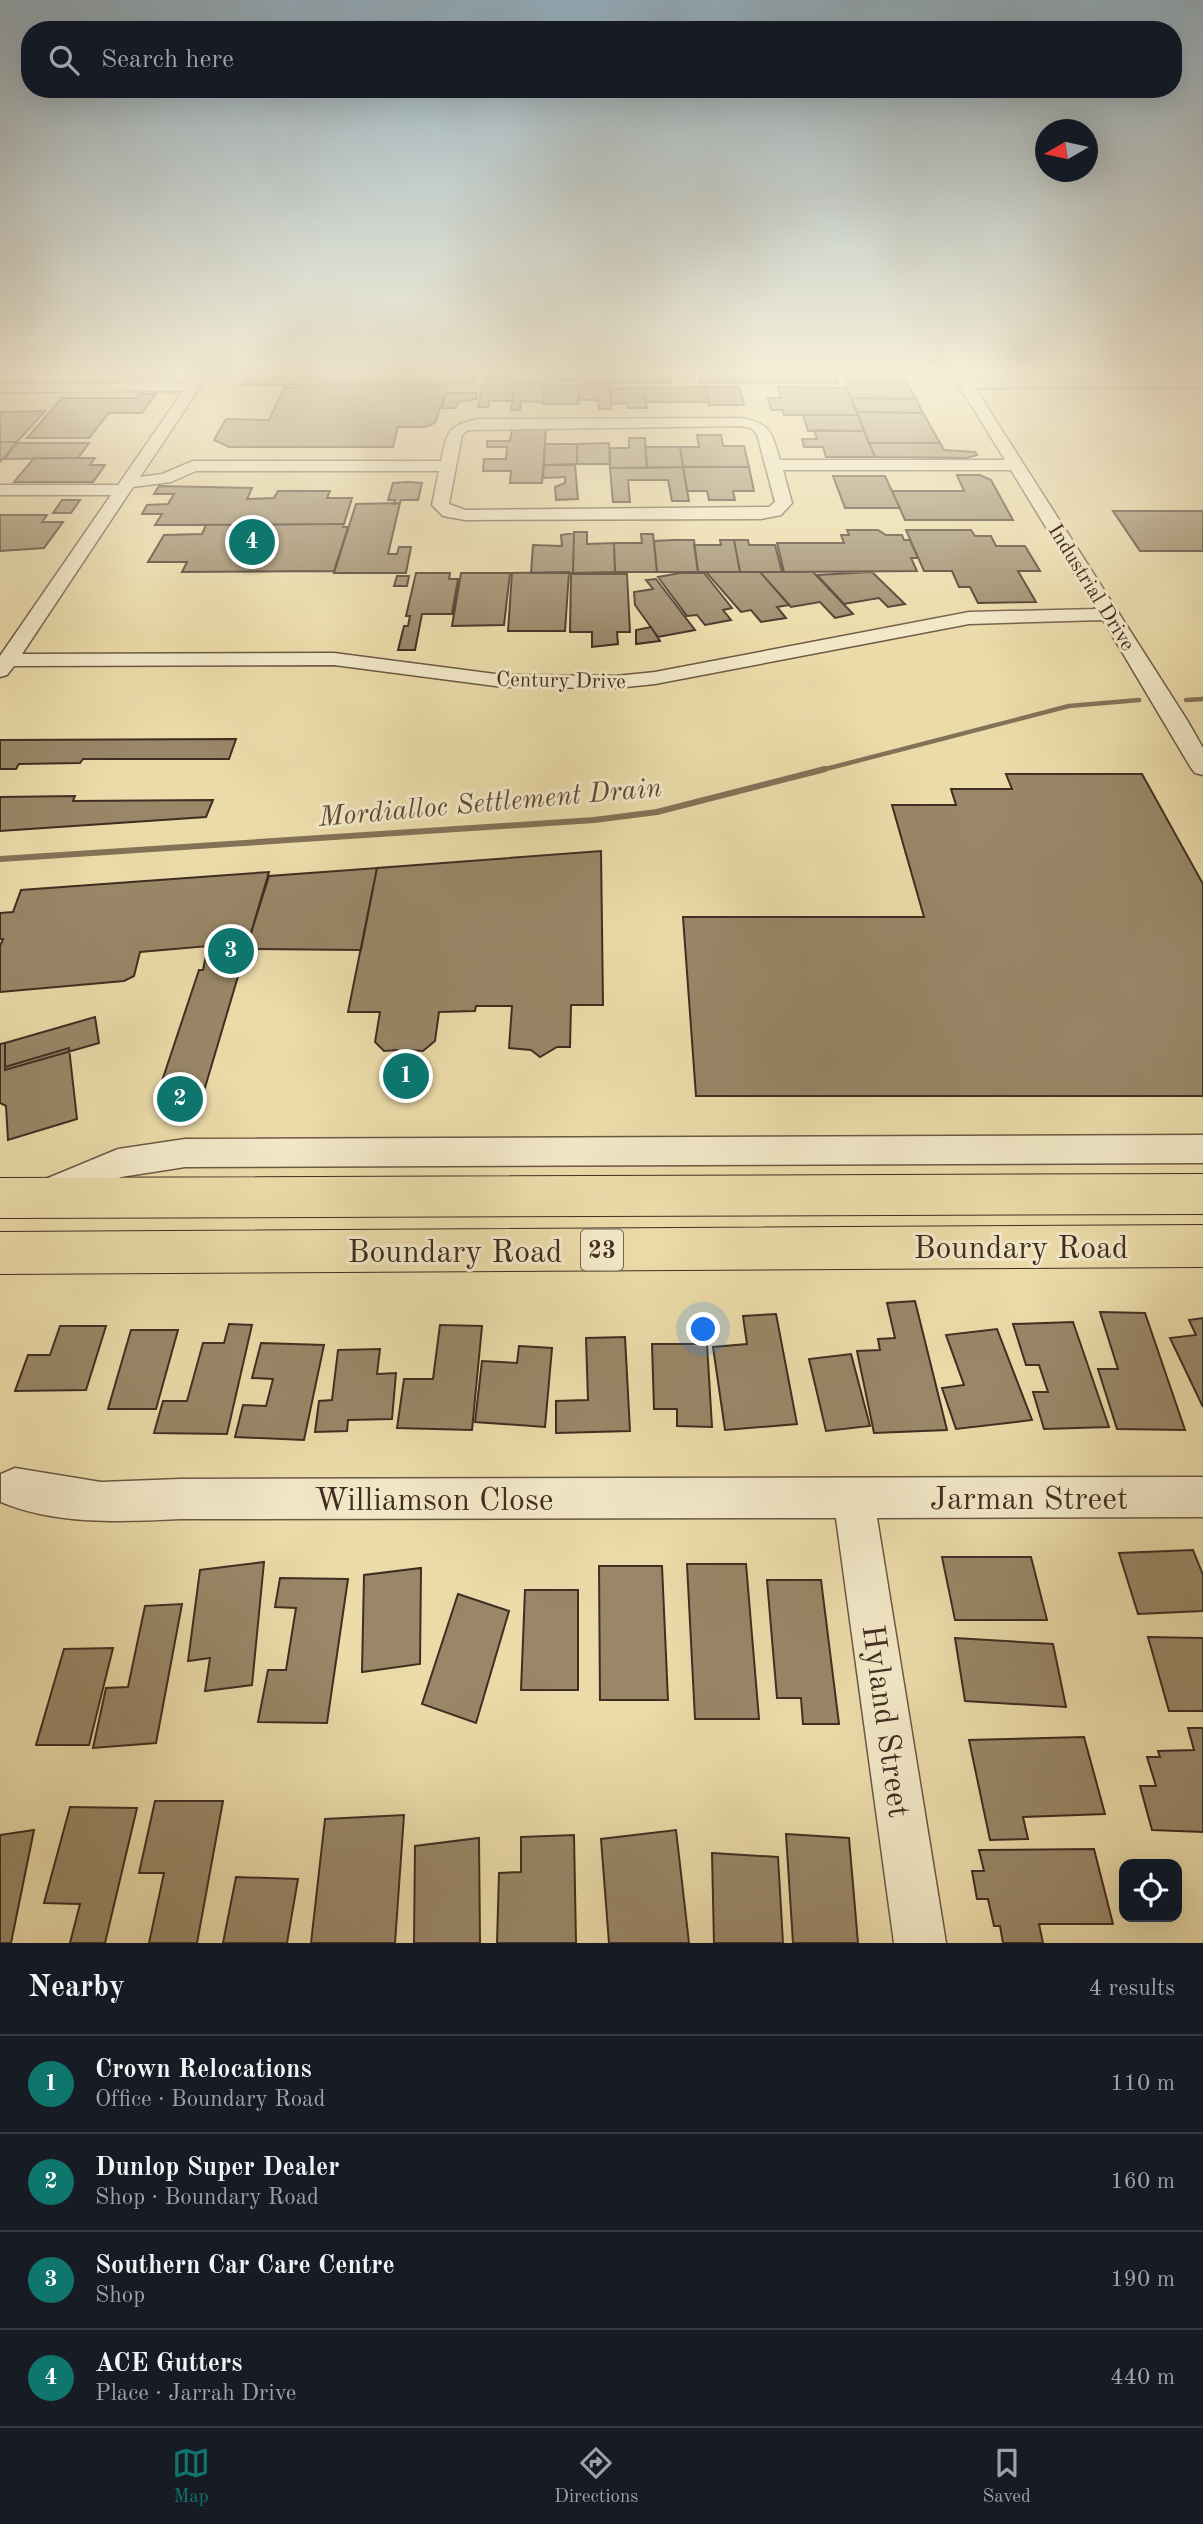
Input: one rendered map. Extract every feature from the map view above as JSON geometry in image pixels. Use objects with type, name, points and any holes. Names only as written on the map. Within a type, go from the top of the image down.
[{"type":"main road","name":"Boundary Road","points":[[20,1198],[1203,1194]]},
{"type":"main road","name":"Boundary Road","points":[[0,1254],[1203,1246]]},
{"type":"street","points":[[4,666],[142,462]]},
{"type":"street","points":[[0,491],[125,487],[165,479],[178,462]]},
{"type":"street","points":[[303,462],[447,466]]},
{"type":"street","points":[[448,462],[440,505],[449,513],[478,515],[761,514],[775,511],[784,503],[773,462]]},
{"type":"street","name":"Industrial Drive","points":[[1015,462],[1176,720],[1203,768]]},
{"type":"street","points":[[774,465],[1017,465]]},
{"type":"street","name":"Century Drive","points":[[4,666],[334,659],[503,681],[616,682],[656,678],[978,616],[1109,614]]},
{"type":"street","name":"Boundary Road","points":[[20,1198],[118,1163],[185,1153],[289,1155],[1203,1149]]},
{"type":"street","name":"Williamson Close","points":[[15,1488],[101,1502],[208,1499],[854,1499]]},
{"type":"street","name":"Jarman Street","points":[[854,1499],[1203,1497]]},
{"type":"street","name":"Hyland Street","points":[[854,1499],[920,1943]]},
{"type":"building","points":[[31,462],[92,462],[90,465],[105,465],[93,482],[14,482]]},
{"type":"building","points":[[484,462],[544,462],[542,483],[510,483],[511,471],[483,471]]},
{"type":"building","points":[[544,462],[577,462],[577,464],[544,465]]},
{"type":"building","points":[[577,462],[610,462],[610,464],[577,464]]},
{"type":"building","points":[[610,462],[647,462],[647,468],[610,468]]},
{"type":"building","points":[[646,462],[682,462],[683,467],[647,468]]},
{"type":"building","points":[[682,462],[748,462],[749,467],[683,467]]},
{"type":"building","points":[[544,465],[575,465],[578,499],[556,500],[555,487],[565,483],[565,477],[543,478]]},
{"type":"building","points":[[683,467],[689,501],[672,501],[668,480],[628,480],[630,502],[613,502],[610,468]]},
{"type":"building","points":[[683,467],[749,467],[754,491],[733,491],[735,500],[709,500],[707,491],[687,491]]},
{"type":"building","points":[[957,475],[980,475],[991,480],[1013,520],[905,520],[892,491],[964,491]]},
{"type":"building","points":[[833,476],[885,476],[900,508],[845,508]]},
{"type":"building","points":[[393,483],[422,483],[418,500],[401,500],[400,503],[394,504],[395,500],[388,500]]},
{"type":"building","points":[[159,486],[252,488],[247,499],[274,498],[278,491],[330,491],[327,498],[352,498],[344,524],[155,525],[162,514],[142,514],[147,505],[168,504],[174,494],[154,494]]},
{"type":"building","points":[[62,500],[80,500],[71,513],[53,513]]},
{"type":"building","points":[[400,503],[388,554],[397,554],[399,547],[411,547],[406,573],[334,573],[356,504]]},
{"type":"building","points":[[1113,511],[1203,511],[1203,551],[1140,551]]},
{"type":"building","points":[[0,515],[47,515],[42,522],[63,522],[44,548],[0,551]]},
{"type":"building","points":[[344,524],[343,527],[348,527],[334,571],[182,572],[187,562],[148,562],[164,535],[202,534],[206,525]]},
{"type":"building","points":[[847,530],[878,530],[886,535],[902,535],[904,540],[910,540],[918,558],[911,558],[917,571],[784,572],[777,543],[844,543],[841,535],[849,535]]},
{"type":"building","points":[[906,530],[971,530],[975,536],[991,536],[996,546],[1025,546],[1040,571],[1018,571],[1036,602],[978,603],[970,587],[959,587],[952,571],[924,571]]},
{"type":"building","points":[[574,532],[587,532],[587,544],[614,543],[615,572],[573,573]]},
{"type":"building","points":[[574,533],[573,573],[531,573],[533,545],[562,546],[561,535]]},
{"type":"building","points":[[641,534],[653,534],[657,572],[615,572],[614,543],[642,543]]},
{"type":"building","points":[[694,540],[698,572],[657,572],[654,541]]},
{"type":"building","points":[[720,540],[734,540],[740,572],[698,572],[694,545],[721,545]]},
{"type":"building","points":[[734,540],[748,540],[749,545],[775,545],[782,572],[740,572]]},
{"type":"building","points":[[569,572],[565,631],[508,631],[512,573]]},
{"type":"building","points":[[706,572],[760,572],[789,605],[777,607],[786,618],[761,622],[751,610],[741,612]]},
{"type":"building","points":[[760,572],[813,572],[853,614],[835,618],[820,602],[791,607]]},
{"type":"building","points":[[872,572],[905,604],[888,607],[879,598],[844,604],[817,575]]},
{"type":"building","points":[[416,573],[450,573],[449,579],[458,579],[452,614],[422,614],[415,650],[398,650],[404,626],[408,626],[410,616],[406,616]]},
{"type":"building","points":[[461,573],[510,573],[504,625],[452,626]]},
{"type":"building","points":[[704,573],[732,608],[723,610],[731,620],[705,625],[697,615],[687,616],[658,577]]},
{"type":"building","points":[[571,574],[627,574],[630,632],[617,632],[618,644],[592,647],[592,632],[570,632]]},
{"type":"building","points":[[397,576],[409,576],[407,586],[394,586]]},
{"type":"building","points":[[656,579],[695,630],[658,637],[635,605],[634,592],[653,589],[646,580]]},
{"type":"building","points":[[651,627],[660,641],[636,644],[636,630]]},
{"type":"building","points":[[236,739],[229,759],[83,759],[80,763],[19,764],[16,769],[0,769],[0,740]]},
{"type":"building","points":[[1006,774],[1142,774],[1203,884],[1203,1096],[696,1096],[683,917],[924,917],[892,805],[956,805],[951,789],[1012,789]]},
{"type":"building","points":[[75,796],[73,801],[213,800],[206,817],[0,831],[0,797]]},
{"type":"building","points":[[601,851],[603,1005],[571,1005],[570,1047],[557,1047],[540,1057],[531,1050],[509,1048],[512,1006],[476,1006],[475,1011],[439,1012],[435,1041],[423,1051],[410,1050],[405,1056],[400,1056],[397,1050],[384,1051],[375,1042],[380,1012],[348,1012],[377,868]]},
{"type":"building","points":[[377,868],[361,950],[246,949],[269,876]]},
{"type":"building","points":[[269,872],[201,1101],[156,1099],[199,970],[203,970],[208,946],[140,952],[134,976],[124,981],[0,992],[0,946],[3,939],[0,939],[0,913],[13,912],[21,890]]},
{"type":"building","points":[[95,1017],[99,1043],[5,1070],[5,1043]]},
{"type":"building","points":[[5,1043],[5,1067],[69,1048],[77,1119],[8,1140],[6,1106],[0,1103],[0,1044]]},
{"type":"building","points":[[915,1301],[947,1430],[874,1433],[857,1351],[880,1350],[878,1339],[895,1338],[887,1303]]},
{"type":"building","points":[[1100,1312],[1145,1313],[1185,1430],[1117,1429],[1098,1369],[1118,1369]]},
{"type":"building","points":[[776,1314],[797,1424],[725,1430],[713,1347],[747,1344],[743,1316]]},
{"type":"building","points":[[1203,1318],[1203,1407],[1170,1338],[1196,1335],[1189,1320]]},
{"type":"building","points":[[1073,1322],[1109,1427],[1044,1429],[1033,1392],[1048,1392],[1039,1365],[1026,1365],[1013,1324]]},
{"type":"building","points":[[229,1324],[252,1325],[227,1434],[154,1433],[163,1401],[187,1401],[203,1343],[224,1343]]},
{"type":"building","points":[[440,1325],[482,1326],[472,1430],[397,1428],[404,1379],[433,1379]]},
{"type":"building","points":[[60,1326],[106,1326],[86,1390],[15,1391],[28,1355],[50,1355]]},
{"type":"building","points":[[997,1329],[1032,1420],[956,1429],[942,1388],[964,1385],[946,1335]]},
{"type":"building","points":[[131,1330],[178,1330],[156,1409],[108,1409]]},
{"type":"building","points":[[625,1337],[630,1431],[556,1433],[556,1401],[588,1400],[586,1338]]},
{"type":"building","points":[[261,1343],[324,1345],[304,1440],[235,1437],[243,1405],[266,1406],[273,1379],[252,1378]]},
{"type":"building","points":[[652,1344],[707,1344],[712,1427],[677,1426],[677,1409],[654,1409]]},
{"type":"building","points":[[519,1346],[552,1348],[545,1427],[475,1422],[482,1361],[517,1363]]},
{"type":"building","points":[[380,1349],[377,1374],[396,1373],[392,1419],[348,1420],[347,1431],[315,1432],[319,1401],[332,1400],[338,1350]]},
{"type":"building","points":[[851,1354],[870,1426],[826,1431],[809,1359]]},
{"type":"building","points":[[1193,1550],[1203,1575],[1203,1611],[1138,1614],[1119,1553]]},
{"type":"building","points":[[942,1557],[1031,1557],[1047,1620],[955,1620]]},
{"type":"building","points":[[264,1562],[252,1685],[205,1691],[210,1658],[188,1661],[200,1570]]},
{"type":"building","points":[[687,1564],[746,1564],[759,1719],[695,1719]]},
{"type":"building","points":[[599,1566],[662,1566],[668,1700],[600,1700]]},
{"type":"building","points":[[421,1568],[420,1664],[362,1672],[364,1575]]},
{"type":"building","points":[[280,1578],[348,1579],[327,1723],[258,1722],[268,1670],[286,1670],[296,1608],[275,1607]]},
{"type":"building","points":[[767,1580],[821,1580],[839,1724],[803,1724],[801,1698],[777,1698]]},
{"type":"building","points":[[525,1590],[578,1590],[578,1690],[521,1690]]},
{"type":"building","points":[[458,1594],[509,1611],[476,1723],[422,1704]]},
{"type":"building","points":[[182,1604],[156,1743],[93,1748],[106,1688],[128,1687],[145,1606]]},
{"type":"building","points":[[1148,1637],[1203,1638],[1203,1711],[1169,1711]]},
{"type":"building","points":[[955,1638],[1053,1644],[1066,1707],[965,1701]]},
{"type":"building","points":[[113,1648],[89,1745],[36,1745],[64,1649]]},
{"type":"building","points":[[1188,1728],[1203,1728],[1203,1832],[1152,1830],[1140,1786],[1156,1786],[1147,1757],[1160,1757],[1158,1751],[1194,1750]]},
{"type":"building","points":[[1084,1737],[1105,1814],[1023,1817],[1028,1839],[990,1840],[969,1740]]},
{"type":"building","points":[[155,1801],[223,1801],[197,1943],[149,1943],[164,1873],[139,1873]]},
{"type":"building","points":[[70,1807],[137,1808],[105,1943],[70,1943],[80,1904],[44,1903]]},
{"type":"building","points":[[404,1815],[395,1943],[311,1943],[325,1819]]},
{"type":"building","points":[[34,1830],[11,1943],[0,1943],[0,1835]]},
{"type":"building","points":[[676,1830],[689,1943],[609,1943],[601,1839]]},
{"type":"building","points":[[786,1834],[849,1838],[858,1943],[793,1943]]},
{"type":"building","points":[[574,1835],[576,1943],[497,1943],[499,1873],[521,1872],[521,1837]]},
{"type":"building","points":[[479,1838],[480,1943],[414,1943],[415,1846]]},
{"type":"building","points":[[1094,1849],[1113,1924],[1039,1924],[1043,1943],[1003,1943],[1000,1926],[994,1926],[988,1899],[977,1899],[972,1871],[984,1871],[979,1850]]},
{"type":"building","points":[[712,1853],[778,1857],[783,1943],[714,1943]]},
{"type":"building","points":[[236,1877],[298,1879],[287,1943],[223,1943]]},
{"type":"waterway","name":"Mordialloc Settlement Drain","points":[[1186,700],[1203,699]]},
{"type":"waterway","name":"Mordialloc Settlement Drain","points":[[818,771],[1069,706],[1139,700]]},
{"type":"waterway","name":"Mordialloc Settlement Drain","points":[[0,859],[594,820],[657,812],[825,769]]},
{"type":"place","name":"ACE Gutters","points":[[252,542]]},
{"type":"place","name":"Southern Car Care Centre","points":[[231,951]]},
{"type":"place","name":"Crown Relocations","points":[[406,1076]]},
{"type":"place","name":"Dunlop Super Dealer","points":[[180,1099]]}]
